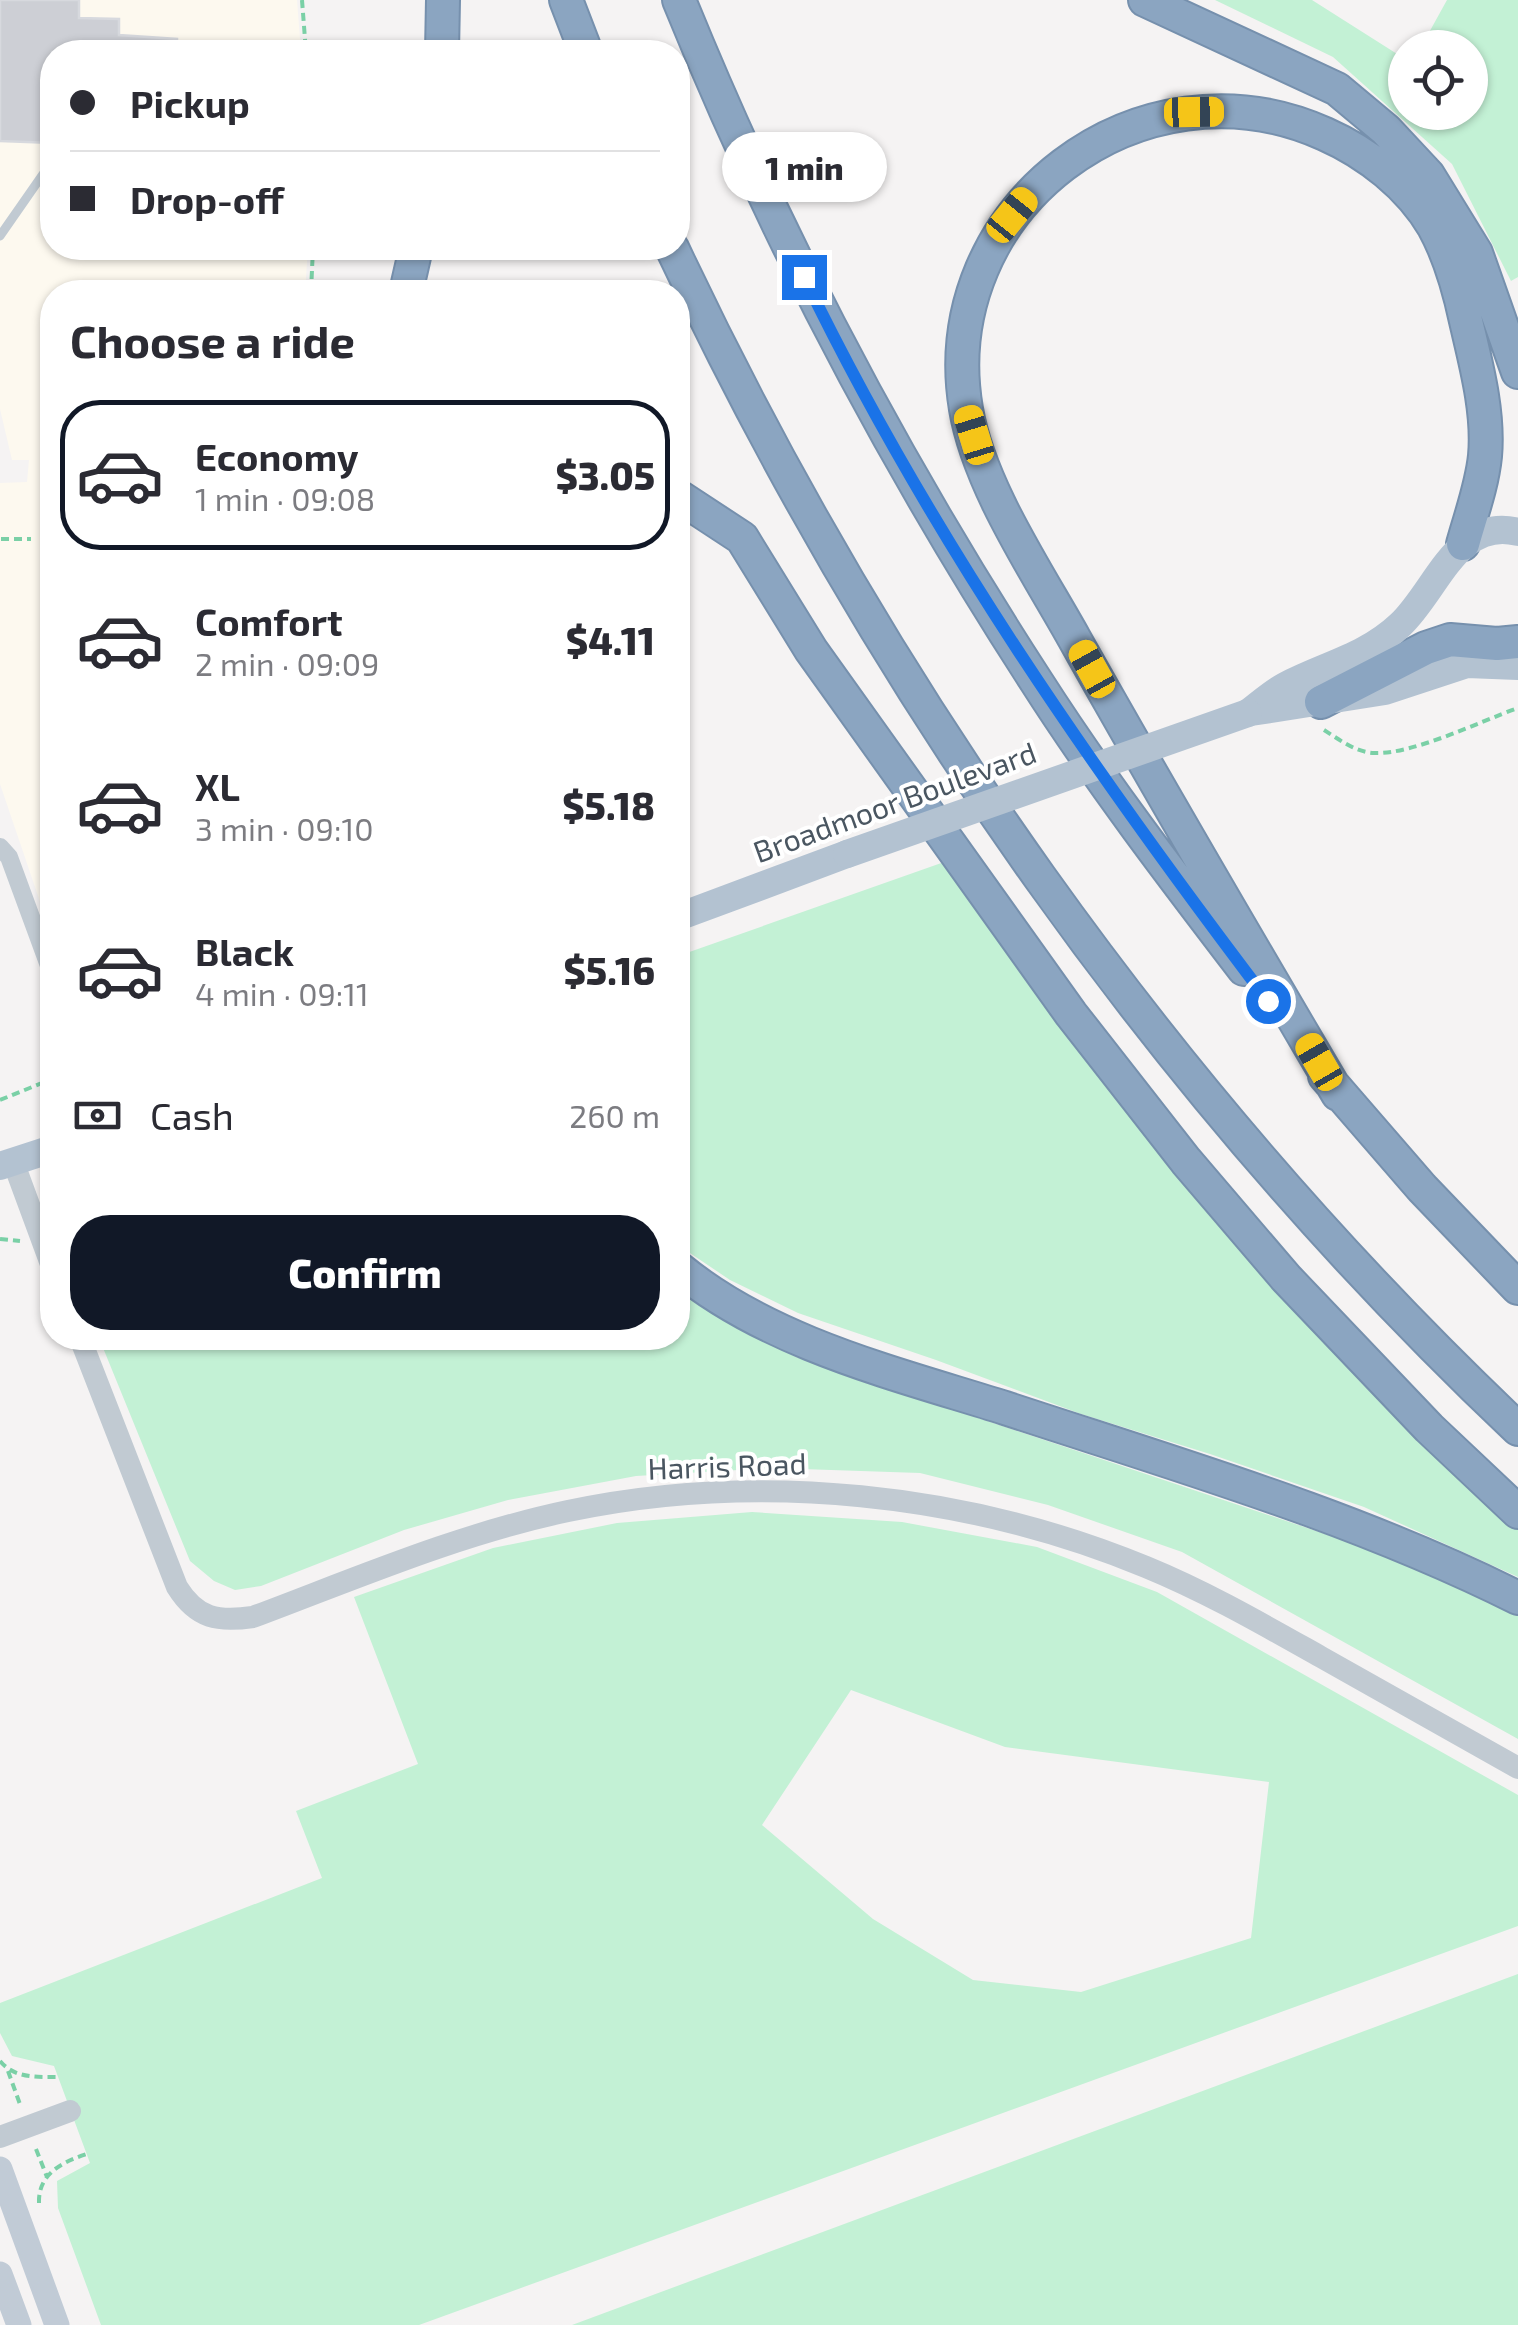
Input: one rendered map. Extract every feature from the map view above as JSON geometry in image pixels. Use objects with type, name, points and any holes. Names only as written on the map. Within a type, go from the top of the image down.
[{"type":"highway","points":[[442,40],[443,0]]},
{"type":"highway","points":[[566,0],[581,40]]},
{"type":"highway","points":[[679,0],[718,94],[817,305],[878,422],[1037,684],[1150,846],[1338,1094],[1518,1288]]},
{"type":"highway","points":[[1145,0],[1338,90],[1386,130],[1428,175],[1476,253],[1518,372]]},
{"type":"highway","points":[[1338,1094],[1117,714],[981,460],[966,410],[965,327],[984,265],[1012,215],[1032,191],[1072,157],[1100,140],[1159,117],[1233,111],[1275,117],[1351,145],[1409,194],[1432,224],[1450,261],[1462,301],[1483,412],[1485,454],[1463,544]]},
{"type":"highway","points":[[690,284],[754,413],[816,525],[880,634],[1022,854],[1240,1133],[1411,1322],[1518,1429]]},
{"type":"highway","points":[[690,504],[742,538],[812,650],[902,777],[1071,1014],[1186,1161],[1286,1278],[1429,1428],[1518,1512]]},
{"type":"highway","points":[[1317,712],[1426,648],[1450,640],[1518,642]]},
{"type":"highway","points":[[690,1276],[742,1310],[838,1353],[1270,1495],[1380,1536],[1518,1598]]},
{"type":"main road","points":[[1463,544],[1486,532],[1518,532]]},
{"type":"main road","name":"Broadmoor Boulevard","points":[[690,912],[1248,712],[1285,686],[1372,648],[1427,595],[1463,544]]},
{"type":"main road","name":"Broadmoor Boulevard","points":[[1248,712],[1317,712],[1467,664],[1518,666]]},
{"type":"main road","points":[[5,1169],[40,1154]]},
{"type":"main road","points":[[0,2169],[57,2325]]},
{"type":"main road","points":[[0,2274],[19,2325]]},
{"type":"street","points":[[0,847],[9,857],[40,941]]},
{"type":"street","points":[[5,1169],[40,1242]]},
{"type":"street","name":"Harris Road","points":[[85,1350],[178,1587],[194,1609],[207,1618],[254,1616],[456,1540],[630,1500],[764,1493],[899,1501],[1030,1528],[1146,1567],[1247,1615],[1518,1768]]},
{"type":"street","points":[[0,2136],[70,2110]]},
{"type":"lane","points":[[0,236],[40,178]]},
{"type":"path","points":[[302,0],[305,40]]},
{"type":"path","points":[[1,539],[32,539]]},
{"type":"path","points":[[1317,712],[1350,746],[1374,753],[1408,748],[1518,708]]},
{"type":"path","points":[[0,1100],[40,1084]]},
{"type":"path","points":[[0,2062],[8,2071],[18,2074],[56,2077]]},
{"type":"path","points":[[40,2208],[42,2183],[54,2169],[87,2154]]},
{"type":"shaded area","points":[[0,0],[297,0],[300,40],[40,40],[40,260],[307,260],[306,280],[40,280],[40,902],[0,784],[0,483],[27,482],[29,460],[12,460],[0,409]]},
{"type":"green space","points":[[1215,0],[1312,0],[1388,48],[1388,106],[1333,57]]},
{"type":"green space","points":[[1447,0],[1518,0],[1518,277],[1511,281],[1452,164],[1414,130],[1488,130],[1488,30],[1430,30]]},
{"type":"green space","points":[[947,861],[1085,1052],[1518,1520],[1518,1577],[1364,1507],[1081,1414],[798,1313],[730,1280],[690,1253],[690,952]]},
{"type":"green space","points":[[690,1296],[796,1357],[1406,1561],[1518,1616],[1518,1739],[1182,1552],[1048,1505],[920,1473],[772,1468],[636,1476],[508,1500],[404,1530],[261,1586],[235,1590],[214,1581],[190,1561],[104,1350],[690,1350]]},
{"type":"green space","points":[[752,1512],[902,1522],[1037,1547],[1157,1592],[1518,1795],[1518,1926],[419,2325],[101,2325],[58,2208],[57,2181],[90,2163],[54,2066],[12,2056],[0,2033],[0,2003],[322,1878],[296,1811],[418,1764],[354,1597],[493,1548],[617,1523]],"holes":[[[851,1690],[1005,1747],[1269,1782],[1251,1938],[1081,1992],[973,1980],[873,1919],[762,1825]]]},
{"type":"green space","points":[[1518,1974],[1518,2325],[572,2325]]},
{"type":"building","points":[[0,0],[79,0],[79,18],[119,19],[119,35],[177,39],[40,40],[40,143],[0,141]]},
{"type":"route","points":[[804,277],[878,422],[1037,684],[1150,846],[1268,1001]]}]
